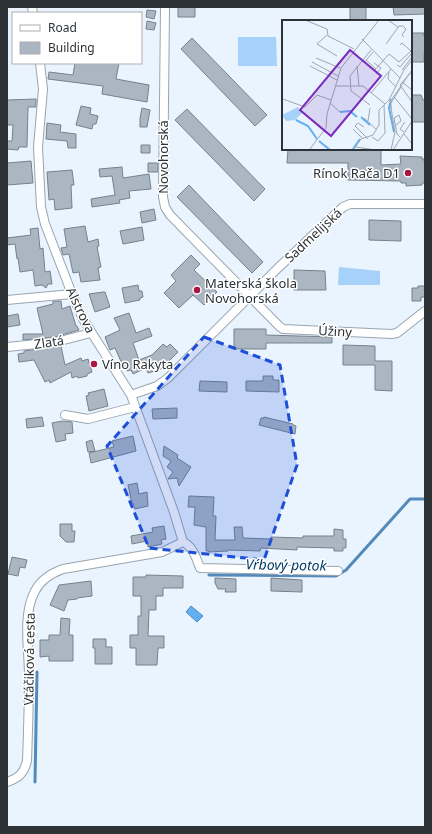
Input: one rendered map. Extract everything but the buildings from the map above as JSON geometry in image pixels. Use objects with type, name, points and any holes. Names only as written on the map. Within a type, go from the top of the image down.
[{"type":"street","name":"Novohorská","points":[[165,7],[164,205],[170,215],[250,296]]},
{"type":"street","name":"Alstrova","points":[[40,64],[43,89],[38,147],[41,207],[45,224],[72,294],[83,318],[131,395],[174,512],[183,542]]},
{"type":"street","name":"Sadmelijská","points":[[131,395],[157,386],[168,378],[327,221],[346,205],[425,204]]},
{"type":"street","points":[[7,300],[72,294]]},
{"type":"street","name":"Úžiny","points":[[250,296],[279,326],[285,329],[392,334],[397,333],[425,311]]},
{"type":"street","name":"Zlatá","points":[[7,347],[56,342],[92,333]]},
{"type":"street","points":[[65,415],[88,420],[135,407]]},
{"type":"street","points":[[183,542],[188,544],[192,549],[200,568],[338,571]]},
{"type":"street","name":"Vtáčiková cesta","points":[[7,782],[16,779],[26,768],[29,677],[28,621],[30,605],[35,590],[46,577],[63,569],[162,552],[183,542]]},
{"type":"highlighted area","points":[[204,337],[280,365],[297,465],[264,560],[149,548],[107,446]]},
{"type":"shaded area","points":[[238,37],[276,37],[277,66],[238,66]]},
{"type":"shaded area","points":[[339,267],[380,271],[380,285],[338,285]]},
{"type":"shaded area","points":[[191,606],[203,616],[197,622],[186,612]]},
{"type":"waterway","name":"Vŕbový potok","points":[[209,575],[336,576],[346,570],[410,499],[425,499]]},
{"type":"waterway","name":"Vŕbový potok","points":[[35,782],[37,672]]},
{"type":"place","name":"Rínok Rača D1","points":[[408,173]]},
{"type":"place","name":"Materská škola Novohorská","points":[[197,290]]},
{"type":"place","name":"Víno Rakyta","points":[[94,364]]}]
